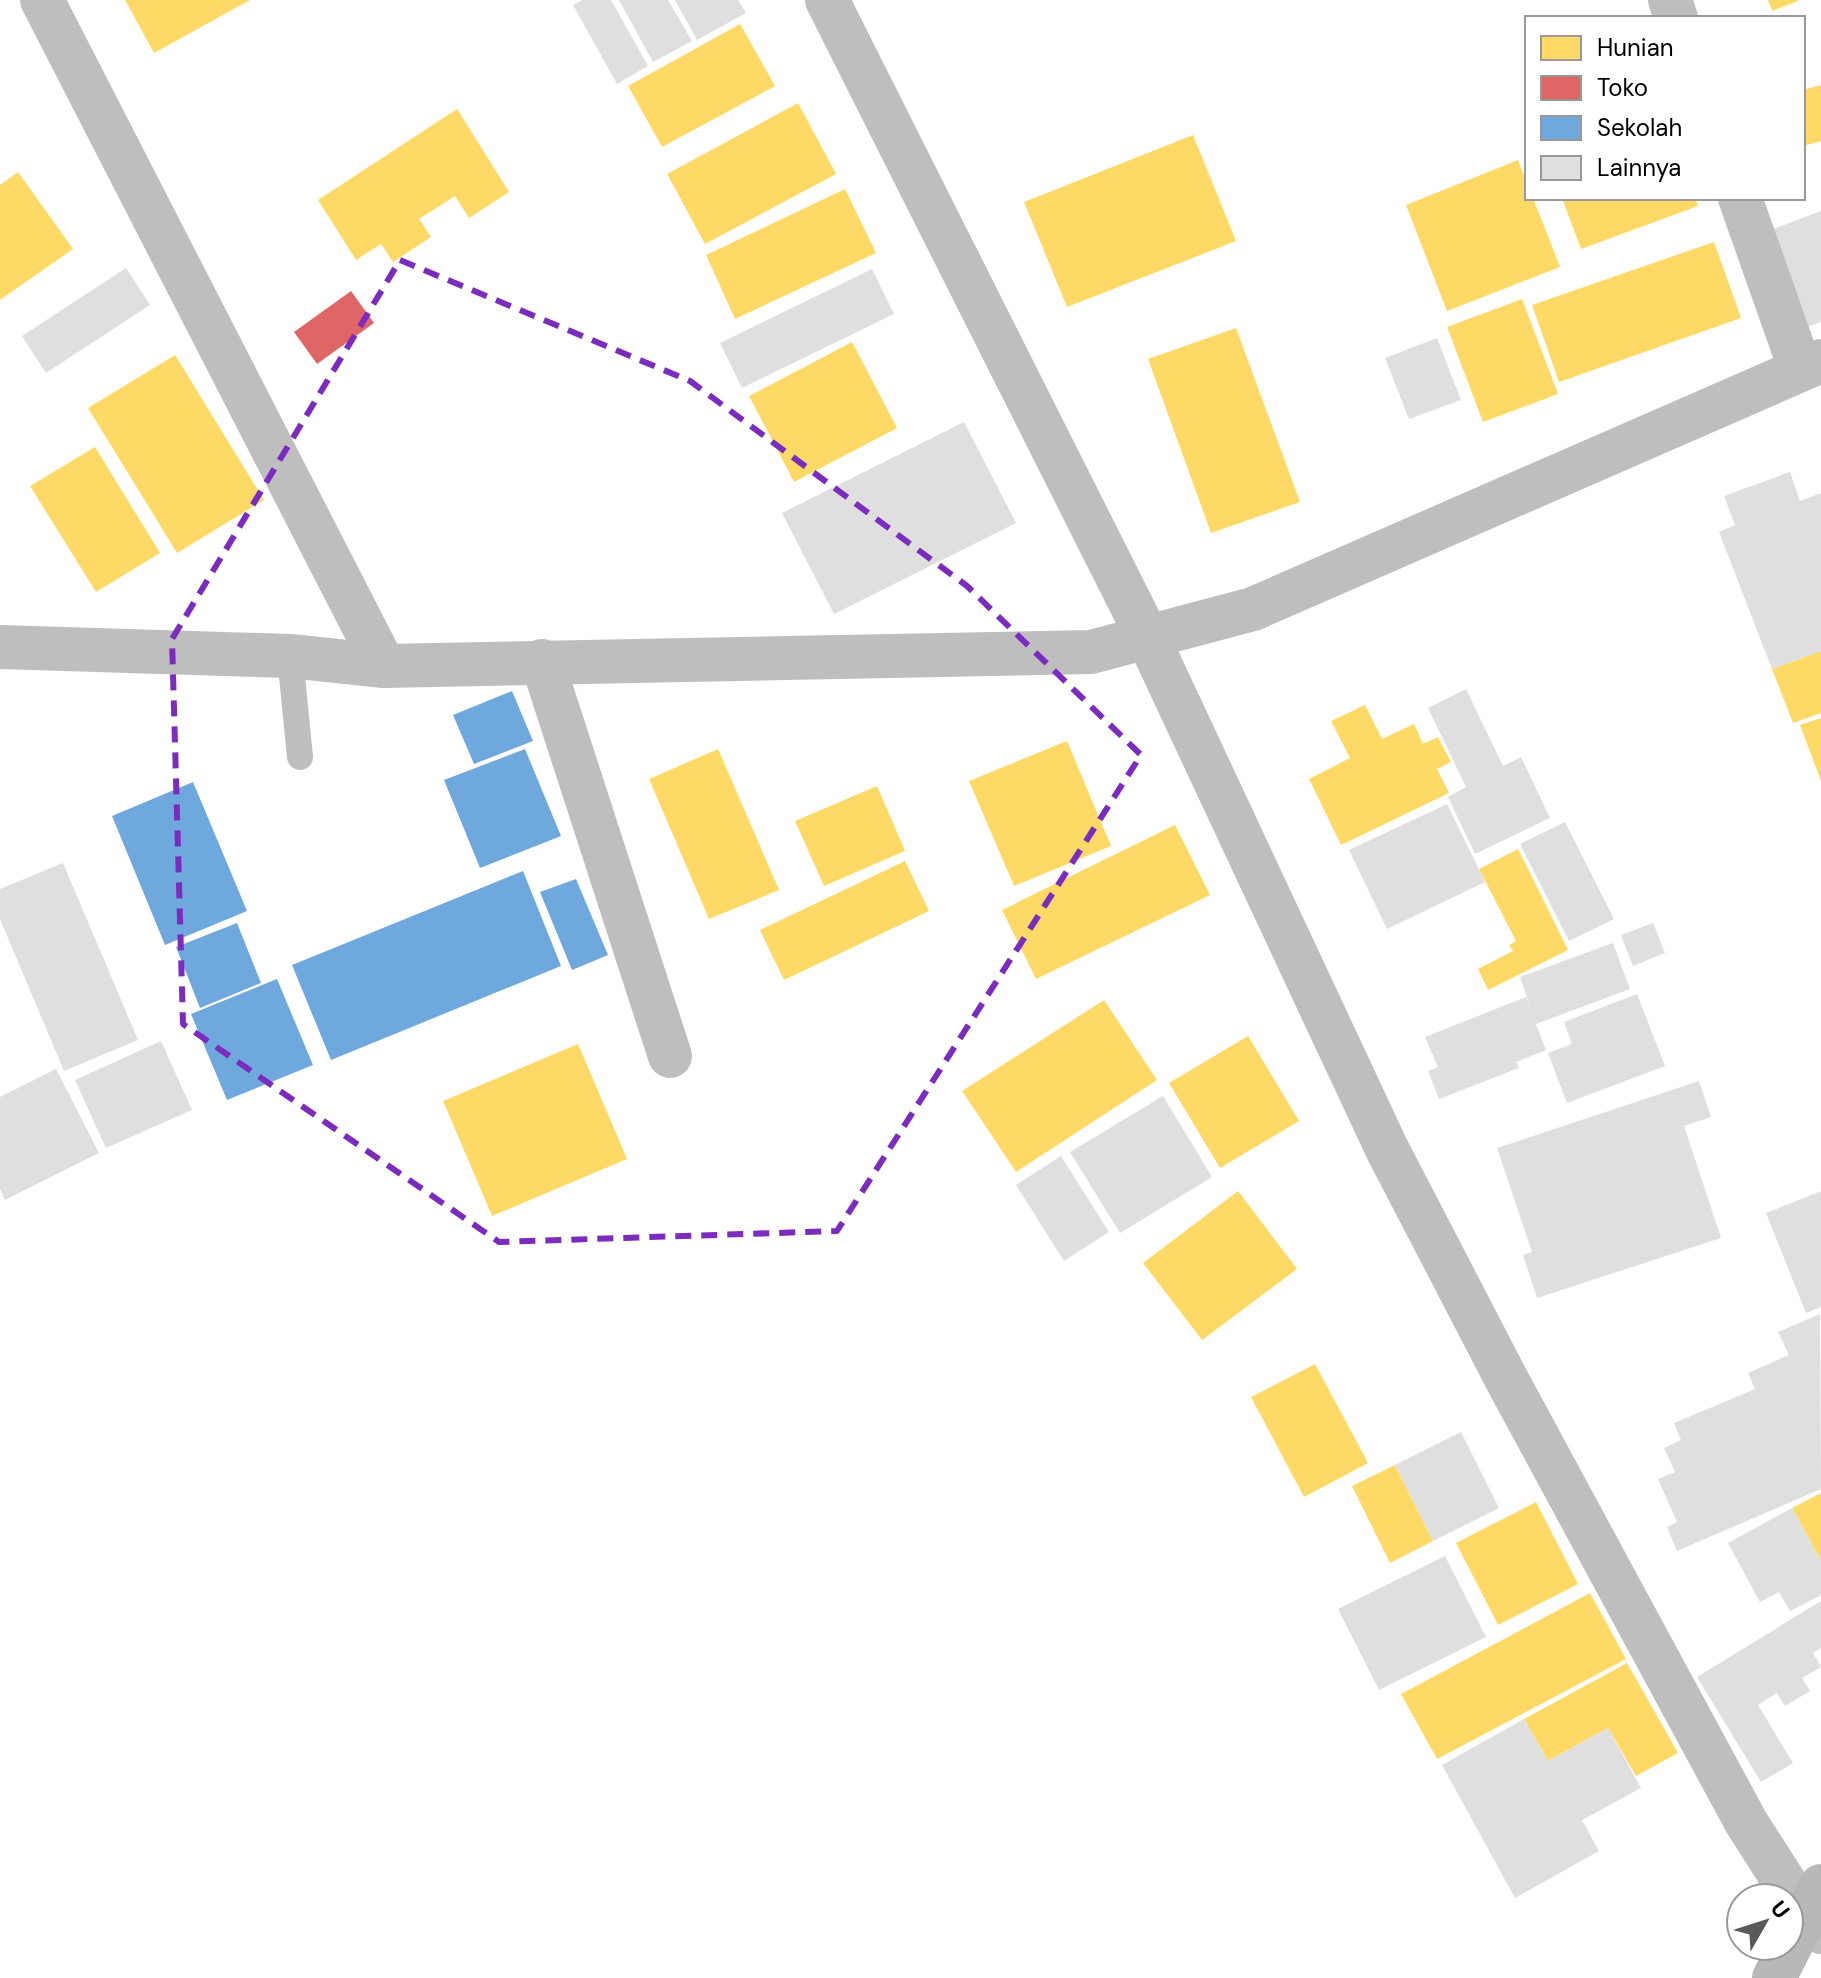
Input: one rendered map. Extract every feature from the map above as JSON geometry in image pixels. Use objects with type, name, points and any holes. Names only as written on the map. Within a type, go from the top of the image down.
[{"type":"main road","points":[[1774,1978],[1816,1911]]},
{"type":"street","points":[[42,0],[384,666]]},
{"type":"street","points":[[827,0],[1148,638],[1387,1149],[1508,1382],[1739,1809],[1816,1911]]},
{"type":"street","points":[[0,647],[290,656],[384,666],[1091,652],[1148,638],[1253,609],[1810,365],[1741,200]]},
{"type":"street","points":[[542,661],[670,1056]]},
{"type":"lane","points":[[290,656],[300,757]]},
{"type":"highlighted area","points":[[400,260],[690,381],[967,586],[1141,755],[837,1231],[499,1242],[183,1024],[172,639]]},
{"type":"building: Hunian","points":[[125,0],[250,0],[154,53]]},
{"type":"building: Hunian","points":[[1768,0],[1800,0],[1772,11]]},
{"type":"building: Hunian","points":[[740,24],[775,86],[662,147],[628,86]]},
{"type":"building: Hunian","points":[[1821,85],[1821,141],[1805,145],[1805,89]]},
{"type":"building: Hunian","points":[[798,103],[836,174],[705,244],[667,174]]},
{"type":"building: Hunian","points":[[457,109],[509,192],[469,218],[455,196],[419,219],[431,237],[393,262],[381,244],[356,260],[318,200]]},
{"type":"building: Hunian","points":[[1193,135],[1236,241],[1067,307],[1024,202]]},
{"type":"building: Hunian","points":[[1518,160],[1525,178],[1525,200],[1534,200],[1560,267],[1447,311],[1406,205]]},
{"type":"building: Hunian","points":[[18,172],[73,249],[0,300],[0,185]]},
{"type":"building: Hunian","points":[[845,189],[876,253],[735,319],[706,255]]},
{"type":"building: Hunian","points":[[1563,200],[1696,200],[1698,206],[1581,249]]},
{"type":"building: Hunian","points":[[1714,242],[1741,318],[1559,382],[1532,305]]},
{"type":"building: Hunian","points":[[1522,299],[1558,394],[1483,422],[1447,327]]},
{"type":"building: Hunian","points":[[1236,328],[1300,502],[1211,533],[1148,359]]},
{"type":"building: Hunian","points":[[852,342],[897,428],[794,482],[749,396]]},
{"type":"building: Hunian","points":[[175,355],[264,500],[177,553],[88,408]]},
{"type":"building: Hunian","points":[[95,447],[160,553],[96,592],[30,486]]},
{"type":"building: Hunian","points":[[1821,651],[1821,713],[1793,723],[1772,669]]},
{"type":"building: Hunian","points":[[1365,705],[1382,739],[1414,724],[1423,744],[1438,737],[1451,762],[1437,769],[1449,793],[1341,845],[1309,779],[1350,758],[1331,721]]},
{"type":"building: Hunian","points":[[1821,718],[1821,781],[1800,725]]},
{"type":"building: Hunian","points":[[1067,741],[1111,846],[1014,886],[969,781]]},
{"type":"building: Hunian","points":[[718,749],[779,890],[709,919],[649,779]]},
{"type":"building: Hunian","points":[[877,786],[905,851],[824,886],[795,821]]},
{"type":"building: Hunian","points":[[1175,825],[1210,895],[1036,979],[1002,910]]},
{"type":"building: Hunian","points":[[1518,849],[1568,950],[1488,990],[1478,969],[1513,951],[1509,945],[1516,941],[1479,869]]},
{"type":"building: Hunian","points":[[905,861],[929,911],[784,980],[760,930]]},
{"type":"building: Hunian","points":[[1104,1000],[1157,1080],[1016,1172],[962,1091]]},
{"type":"building: Hunian","points":[[1248,1036],[1299,1121],[1220,1168],[1169,1083]]},
{"type":"building: Hunian","points":[[578,1044],[627,1159],[492,1216],[443,1101]]},
{"type":"building: Hunian","points":[[1238,1191],[1297,1269],[1202,1340],[1143,1263]]},
{"type":"building: Hunian","points":[[1315,1364],[1368,1463],[1304,1497],[1251,1397]]},
{"type":"building: Hunian","points":[[1395,1465],[1433,1541],[1390,1563],[1352,1486]]},
{"type":"building: Hunian","points":[[1821,1493],[1821,1561],[1792,1508]]},
{"type":"building: Hunian","points":[[1536,1502],[1578,1584],[1498,1625],[1456,1543]]},
{"type":"building: Hunian","points":[[1590,1593],[1626,1659],[1437,1759],[1401,1694]]},
{"type":"building: Hunian","points":[[1627,1663],[1678,1753],[1636,1776],[1608,1728],[1548,1761],[1524,1719]]},
{"type":"building: Toko","points":[[351,291],[374,323],[317,364],[294,332]]},
{"type":"building: Sekolah","points":[[512,691],[533,741],[474,764],[453,715]]},
{"type":"building: Sekolah","points":[[525,749],[561,836],[480,868],[444,780]]},
{"type":"building: Sekolah","points":[[193,782],[247,911],[165,945],[112,816]]},
{"type":"building: Sekolah","points":[[523,871],[561,966],[331,1060],[292,965]]},
{"type":"building: Sekolah","points":[[576,879],[608,955],[572,970],[540,892]]},
{"type":"building: Sekolah","points":[[237,923],[261,983],[200,1008],[176,947]]},
{"type":"building: Sekolah","points":[[277,979],[313,1065],[227,1100],[191,1014]]},
{"type":"building: Lainnya","points":[[582,0],[611,0],[648,66],[617,84],[573,5]]},
{"type":"building: Lainnya","points":[[619,0],[668,0],[692,41],[653,62]]},
{"type":"building: Lainnya","points":[[675,0],[738,0],[746,13],[697,40]]},
{"type":"building: Lainnya","points":[[1821,211],[1821,322],[1796,331],[1760,234]]},
{"type":"building: Lainnya","points":[[126,268],[150,305],[46,373],[22,336]]},
{"type":"building: Lainnya","points":[[872,269],[894,314],[742,388],[720,343]]},
{"type":"building: Lainnya","points":[[1437,338],[1461,400],[1409,419],[1385,358]]},
{"type":"building: Lainnya","points":[[964,422],[1016,523],[834,614],[782,513]]},
{"type":"building: Lainnya","points":[[1790,472],[1800,501],[1821,493],[1821,651],[1772,669],[1719,532],[1735,525],[1724,496]]},
{"type":"building: Lainnya","points":[[1466,689],[1503,766],[1521,757],[1550,818],[1475,854],[1448,797],[1466,787],[1428,708]]},
{"type":"building: Lainnya","points":[[1447,804],[1485,882],[1387,929],[1349,850]]},
{"type":"building: Lainnya","points":[[1565,822],[1614,919],[1569,941],[1520,844]]},
{"type":"building: Lainnya","points":[[63,863],[138,1040],[64,1071],[0,919],[0,889]]},
{"type":"building: Lainnya","points":[[1653,923],[1665,953],[1633,966],[1621,935]]},
{"type":"building: Lainnya","points":[[1613,943],[1630,989],[1536,1024],[1546,1050],[1516,1062],[1519,1068],[1439,1099],[1428,1071],[1438,1067],[1425,1037],[1526,997],[1531,1009],[1520,977]]},
{"type":"building: Lainnya","points":[[1637,994],[1665,1066],[1567,1103],[1548,1053],[1572,1044],[1564,1022]]},
{"type":"building: Lainnya","points":[[161,1041],[192,1110],[106,1148],[75,1080]]},
{"type":"building: Lainnya","points":[[56,1069],[99,1153],[5,1200],[0,1189],[0,1097]]},
{"type":"building: Lainnya","points":[[1699,1081],[1711,1117],[1684,1126],[1721,1238],[1537,1298],[1523,1255],[1532,1252],[1497,1148]]},
{"type":"building: Lainnya","points":[[1163,1096],[1212,1177],[1120,1233],[1070,1152]]},
{"type":"building: Lainnya","points":[[1061,1156],[1109,1232],[1064,1261],[1016,1185]]},
{"type":"building: Lainnya","points":[[1821,1191],[1821,1307],[1806,1313],[1766,1213]]},
{"type":"building: Lainnya","points":[[1820,1314],[1821,1489],[1677,1551],[1667,1527],[1677,1522],[1658,1479],[1675,1472],[1664,1448],[1681,1440],[1674,1423],[1755,1389],[1748,1373],[1789,1355],[1778,1332]]},
{"type":"building: Lainnya","points":[[1461,1432],[1499,1508],[1433,1541],[1395,1465]]},
{"type":"building: Lainnya","points":[[1792,1508],[1821,1561],[1821,1595],[1790,1611],[1779,1592],[1760,1602],[1728,1543]]},
{"type":"building: Lainnya","points":[[1445,1556],[1486,1637],[1379,1690],[1338,1609]]},
{"type":"building: Lainnya","points":[[1821,1601],[1821,1648],[1813,1653],[1821,1667],[1802,1678],[1810,1691],[1785,1706],[1777,1693],[1758,1705],[1793,1763],[1761,1782],[1697,1677]]},
{"type":"building: Lainnya","points":[[1524,1719],[1548,1761],[1608,1728],[1641,1788],[1582,1820],[1599,1851],[1515,1898],[1442,1765]]}]
